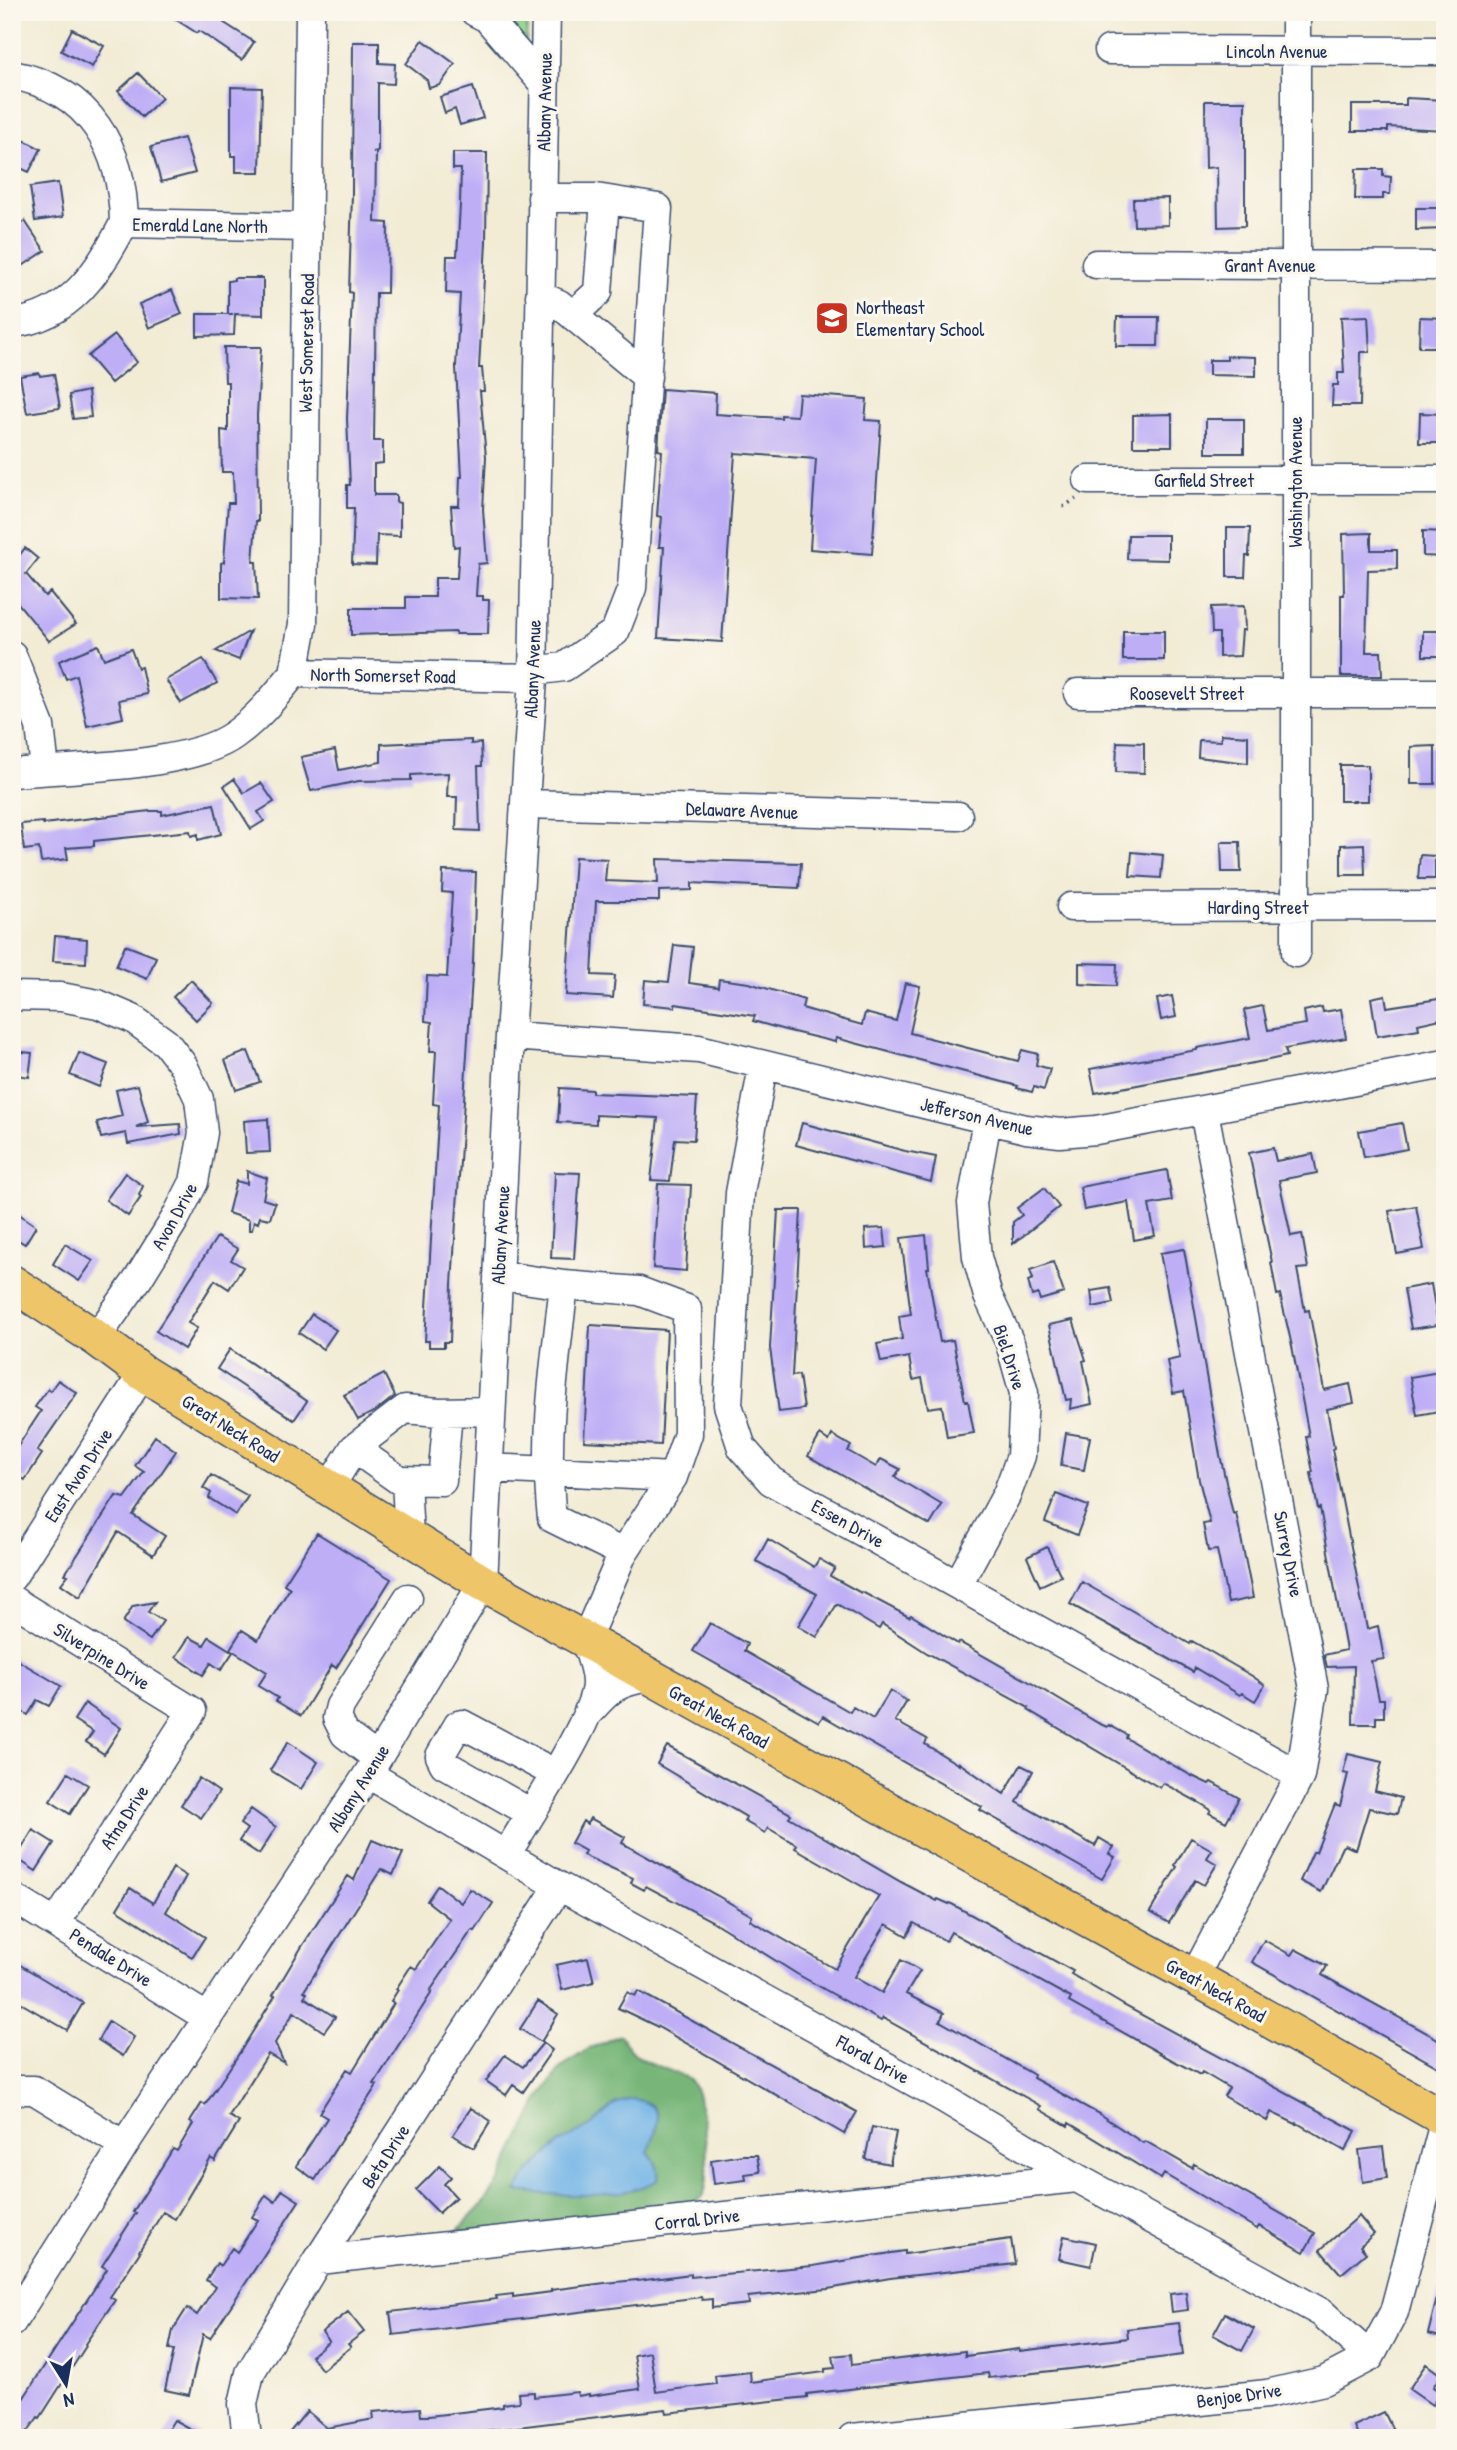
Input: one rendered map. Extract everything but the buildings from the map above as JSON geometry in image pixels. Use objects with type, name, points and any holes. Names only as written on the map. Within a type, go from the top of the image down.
[{"type":"main road","name":"Great Neck Road","points":[[12,1283],[96,1338],[143,1373],[483,1583],[1445,2119]]},
{"type":"street","name":"West Somerset Road","points":[[294,673],[303,624],[310,12]]},
{"type":"street","points":[[475,12],[486,18],[544,84]]},
{"type":"street","name":"Albany Avenue","points":[[13,2320],[372,1766],[483,1583],[510,1036],[533,674],[546,12]]},
{"type":"street","name":"Washington Avenue","points":[[1296,12],[1296,953]]},
{"type":"street","name":"Lincoln Avenue","points":[[1109,50],[1445,51]]},
{"type":"street","points":[[12,75],[51,86],[80,106],[104,134],[124,193],[124,223]]},
{"type":"street","points":[[542,198],[605,200],[598,292],[573,315]]},
{"type":"street","name":"North Somerset Road","points":[[12,773],[155,760],[193,753],[233,736],[265,708],[294,673],[533,674],[564,667],[615,632],[632,588],[658,208],[605,200]]},
{"type":"street","name":"Emerald Lane North","points":[[12,323],[56,310],[82,288],[108,255],[124,223],[307,227]]},
{"type":"street","name":"Grant Avenue","points":[[1096,264],[1445,266]]},
{"type":"street","points":[[540,296],[559,304],[647,377]]},
{"type":"street","name":"Garfield Street","points":[[1088,480],[1445,480]]},
{"type":"street","points":[[12,655],[40,726],[46,769]]},
{"type":"street","name":"Roosevelt Street","points":[[1078,693],[1445,694]]},
{"type":"street","name":"Delaware Avenue","points":[[526,804],[958,816]]},
{"type":"street","name":"Harding Street","points":[[1071,907],[1445,906]]},
{"type":"street","name":"Avon Drive","points":[[12,996],[61,997],[98,1004],[133,1019],[166,1043],[183,1065],[199,1100],[203,1133],[194,1182],[138,1279],[96,1338]]},
{"type":"street","name":"Jefferson Avenue","points":[[510,1036],[699,1049],[987,1120],[1060,1133],[1096,1130],[1204,1111],[1445,1065]]},
{"type":"street","name":"Essen Drive","points":[[763,1066],[740,1194],[730,1349],[728,1405],[742,1448],[771,1481],[1300,1776]]},
{"type":"street","name":"Surrey Drive","points":[[1194,1977],[1300,1776],[1314,1689],[1204,1111]]},
{"type":"street","name":"Biel Drive","points":[[958,1584],[1007,1494],[1021,1456],[1024,1393],[1010,1343],[988,1296],[977,1257],[972,1203],[987,1120]]},
{"type":"street","points":[[498,1275],[564,1285],[639,1291],[687,1309],[688,1434],[673,1477],[623,1553],[585,1641],[593,1660],[596,1683],[589,1712]]},
{"type":"street","points":[[564,1285],[555,1365],[549,1471],[552,1518],[623,1553]]},
{"type":"street","name":"East Avon Drive","points":[[12,1577],[143,1373]]},
{"type":"street","points":[[329,1488],[354,1448],[405,1409],[491,1411]]},
{"type":"street","points":[[354,1448],[399,1480],[442,1481],[448,1412]]},
{"type":"street","points":[[489,1468],[673,1477]]},
{"type":"street","points":[[406,1480],[409,1537]]},
{"type":"street","name":"Floral Drive","points":[[408,1598],[340,1706],[337,1718],[345,1734],[372,1766],[506,1855],[559,1886],[945,2099],[1077,2178],[1322,2313],[1370,2357]]},
{"type":"street","name":"Silverpine Drive","points":[[12,1600],[192,1711]]},
{"type":"street","points":[[506,1855],[589,1712],[608,1690],[649,1677]]},
{"type":"street","name":"Atna Drive","points":[[57,1923],[192,1711]]},
{"type":"street","points":[[531,1813],[444,1764],[440,1756],[455,1729],[462,1724],[554,1773]]},
{"type":"street","name":"Beta Drive","points":[[247,2438],[243,2404],[250,2373],[318,2260],[559,1886]]},
{"type":"street","name":"Pendale Drive","points":[[12,1897],[208,2018]]},
{"type":"street","points":[[12,2091],[34,2090],[124,2145]]},
{"type":"street","points":[[1370,2357],[1394,2312],[1445,2119]]},
{"type":"street","name":"Corral Drive","points":[[318,2260],[1077,2178]]},
{"type":"street","name":"Benjoe Drive","points":[[852,2438],[1267,2393],[1324,2381],[1370,2357]]},
{"type":"green space","points":[[497,12],[528,12],[526,42]]},
{"type":"green space","points":[[620,2035],[638,2056],[687,2078],[695,2088],[707,2155],[703,2195],[687,2209],[483,2235],[458,2230],[485,2202],[500,2180],[538,2100],[561,2067],[589,2049]]},
{"type":"water","points":[[633,2099],[652,2106],[656,2111],[657,2126],[648,2152],[656,2165],[658,2180],[627,2191],[608,2194],[569,2195],[516,2191],[531,2170],[558,2144],[592,2125],[616,2103]]},
{"type":"place","name":"Northeast Elementary School","points":[[832,318]]}]
